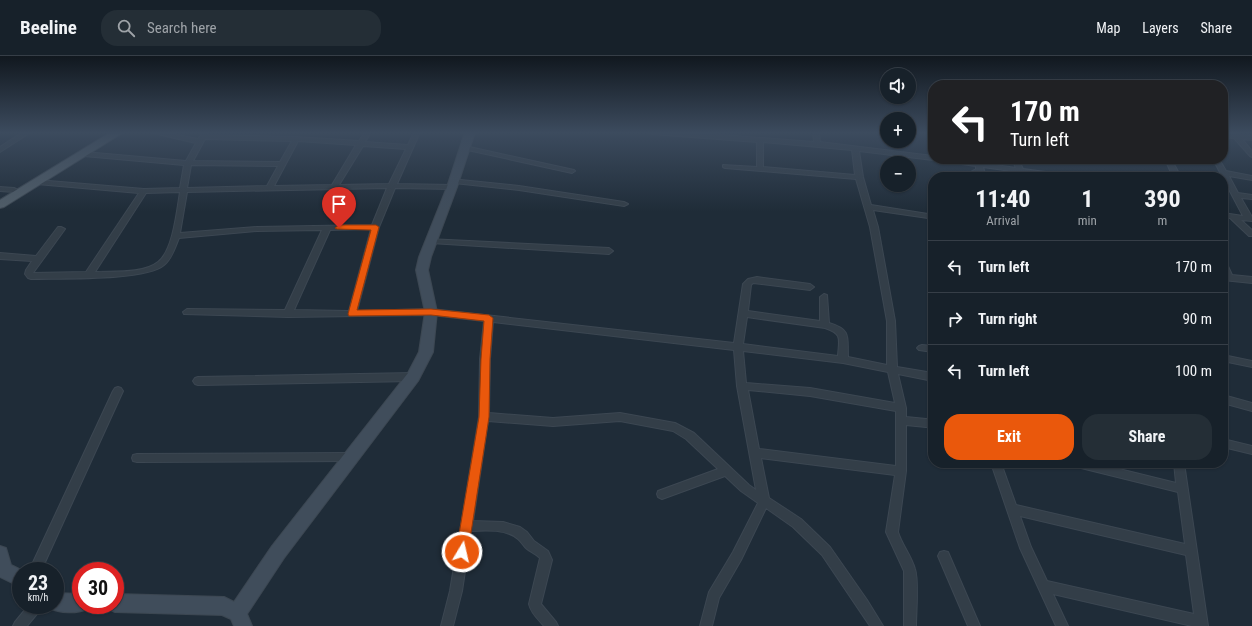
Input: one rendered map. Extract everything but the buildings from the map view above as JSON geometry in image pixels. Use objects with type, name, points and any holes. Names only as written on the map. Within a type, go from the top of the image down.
[{"type":"main road","points":[[0,198],[66,159]]},
{"type":"main road","points":[[0,205],[76,159]]},
{"type":"street","points":[[137,159],[188,163],[283,164]]},
{"type":"street","points":[[61,229],[30,270],[29,274],[31,276],[119,274],[151,269],[161,264],[166,258],[176,236],[188,163],[191,159]]},
{"type":"street","points":[[269,189],[286,159]]},
{"type":"street","points":[[334,187],[352,159]]},
{"type":"street","points":[[352,314],[376,227],[405,159]]},
{"type":"street","points":[[124,604],[224,606],[240,619],[278,552],[414,377],[426,352],[431,312],[422,270],[425,257],[461,159]]},
{"type":"street","points":[[518,159],[572,171]]},
{"type":"street","points":[[760,159],[760,169]]},
{"type":"street","points":[[856,159],[859,177],[874,227],[891,321],[892,369],[901,408],[901,471],[892,532],[896,543],[906,559],[910,571],[910,626]]},
{"type":"street","points":[[961,164],[979,168],[1013,172]]},
{"type":"street","points":[[725,166],[859,177]]},
{"type":"street","points":[[1228,174],[1252,178]]},
{"type":"street","points":[[1228,180],[1251,219]]},
{"type":"street","points":[[38,182],[144,190],[269,189],[453,184],[519,188],[624,204]]},
{"type":"street","points":[[0,189],[14,190]]},
{"type":"street","points":[[89,274],[144,190]]},
{"type":"street","points":[[1236,195],[1252,197]]},
{"type":"street","points":[[868,207],[928,216]]},
{"type":"street","points":[[1228,216],[1251,219]]},
{"type":"street","points":[[1233,217],[1252,234]]},
{"type":"street","points":[[176,236],[258,229],[376,227]]},
{"type":"street","points":[[288,314],[327,228]]},
{"type":"street","points":[[431,241],[609,250]]},
{"type":"street","points":[[0,256],[38,259]]},
{"type":"street","points":[[1228,277],[1252,280]]},
{"type":"street","points":[[706,626],[713,596],[738,556],[764,501],[742,386],[738,347],[746,284],[757,280],[810,287]]},
{"type":"street","points":[[824,297],[825,326]]},
{"type":"street","points":[[187,312],[352,314],[431,312],[843,360],[928,376]]},
{"type":"street","points":[[743,313],[838,329],[843,335],[843,360]]},
{"type":"street","points":[[447,626],[456,591],[484,417],[485,359],[489,318]]},
{"type":"street","points":[[922,348],[928,349]]},
{"type":"street","points":[[1228,359],[1252,364]]},
{"type":"street","points":[[198,381],[414,377]]},
{"type":"street","points":[[742,386],[810,392],[901,408]]},
{"type":"street","points":[[39,562],[118,391]]},
{"type":"street","points":[[1228,400],[1252,406]]},
{"type":"street","points":[[484,417],[553,422],[620,417],[675,427],[690,436],[745,488],[797,523],[826,551],[877,626]]},
{"type":"street","points":[[901,420],[928,423]]},
{"type":"street","points":[[1228,444],[1252,450]]},
{"type":"street","points":[[755,453],[901,471]]},
{"type":"street","points":[[137,458],[353,457]]},
{"type":"street","points":[[998,468],[1026,548],[1062,626]]},
{"type":"street","points":[[1097,468],[1183,490]]},
{"type":"street","points":[[1044,586],[1202,624],[1180,468]]},
{"type":"street","points":[[662,494],[727,471]]},
{"type":"street","points":[[1012,509],[1191,551]]},
{"type":"street","points":[[466,526],[483,525],[512,529],[520,533],[532,546],[542,551],[546,560],[535,604],[552,626]]},
{"type":"street","points":[[944,556],[974,626]]},
{"type":"street","points":[[1,564],[12,572]]},
{"type":"street","points":[[19,626],[29,614]]},
{"type":"route","points":[[339,228],[376,227],[352,314],[431,312],[489,318],[486,339],[484,417],[462,552]]}]
